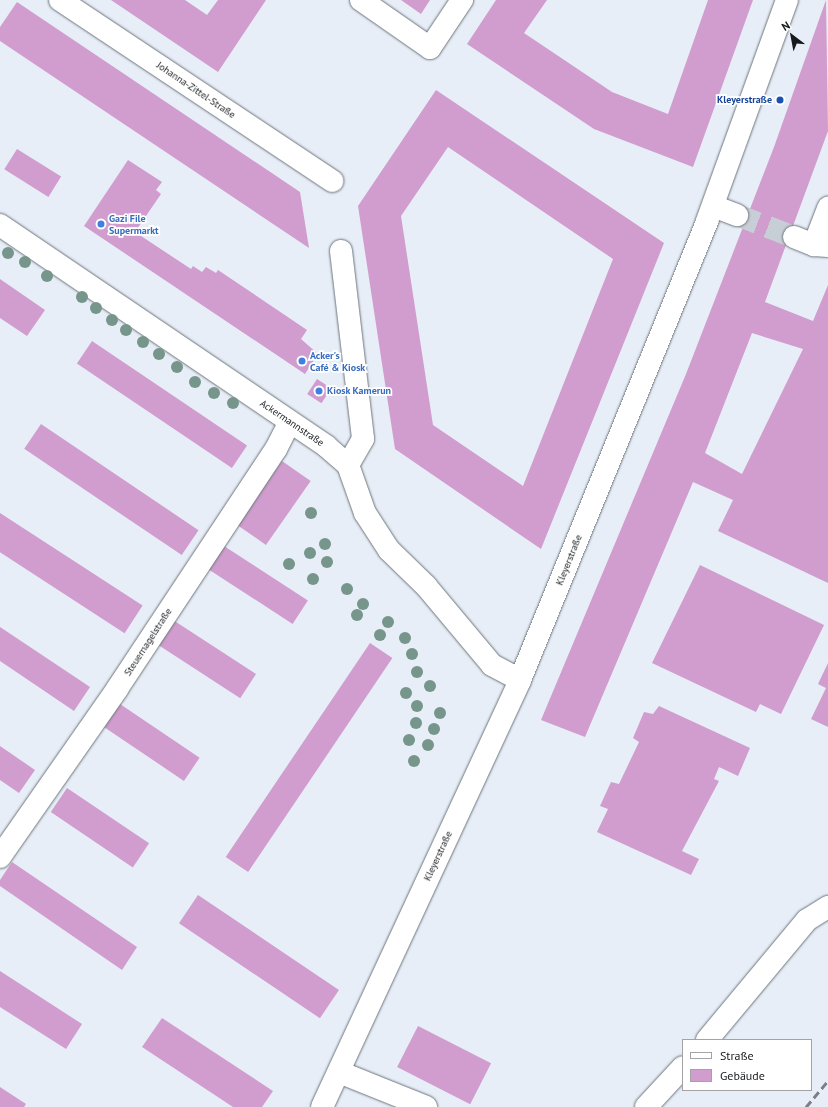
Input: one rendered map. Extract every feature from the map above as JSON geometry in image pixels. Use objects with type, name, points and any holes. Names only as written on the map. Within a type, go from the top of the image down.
[{"type":"street","name":"Johanna-Zittel-Straße","points":[[60,0],[332,181]]},
{"type":"street","points":[[361,0],[430,48],[462,0]]},
{"type":"street","name":"Kleyerstraße","points":[[322,1107],[520,680],[713,206],[787,0]]},
{"type":"street","points":[[713,206],[738,215]]},
{"type":"street","points":[[794,237],[821,246],[828,208]]},
{"type":"street","name":"Ackermannstraße","points":[[0,225],[290,422],[348,465]]},
{"type":"street","points":[[341,251],[363,439],[348,465],[364,513],[389,550],[426,586],[492,665],[520,680]]},
{"type":"street","name":"Steuernagelstraße","points":[[0,857],[117,689],[276,449],[290,422]]},
{"type":"street","points":[[708,1039],[807,920],[828,907]]},
{"type":"street","points":[[646,1107],[682,1068]]},
{"type":"street","points":[[339,1072],[426,1107]]},
{"type":"building","points":[[111,0],[185,0],[207,15],[218,0],[266,0],[218,72]]},
{"type":"building","points":[[401,0],[430,0],[421,14]]},
{"type":"building","points":[[496,0],[547,0],[524,33],[612,92],[668,114],[708,0],[753,0],[693,167],[594,129],[467,44]]},
{"type":"building","points":[[826,0],[828,131],[765,302],[813,321],[828,285],[828,583],[718,531],[733,500],[693,482],[585,737],[541,720],[686,374],[774,147]],"holes":[[[752,333],[803,349],[742,474],[705,453]]]},
{"type":"building","points":[[17,2],[300,192],[309,248],[0,41],[0,27]]},
{"type":"building","points":[[436,90],[664,243],[541,549],[395,449],[358,206]],"holes":[[[448,147],[613,259],[523,486],[433,425],[401,216]]]},
{"type":"building","points":[[17,149],[61,177],[48,197],[4,169]]},
{"type":"building","points":[[128,160],[162,182],[156,190],[161,194],[135,232],[191,269],[193,266],[202,272],[206,267],[216,273],[218,270],[307,330],[301,339],[318,354],[305,374],[84,226]]},
{"type":"building","points":[[0,279],[45,310],[27,336],[0,318]]},
{"type":"building","points":[[92,341],[247,446],[232,468],[77,363]]},
{"type":"building","name":"Kiosk Kamerun","points":[[317,379],[331,388],[321,403],[307,394]]},
{"type":"building","points":[[41,424],[199,530],[182,555],[24,449]]},
{"type":"building","points":[[282,461],[311,481],[266,545],[237,525]]},
{"type":"building","points":[[0,513],[143,606],[125,633],[0,552]]},
{"type":"building","points":[[224,546],[308,600],[293,624],[209,569]]},
{"type":"building","points":[[700,565],[824,625],[781,714],[760,704],[756,712],[652,663]]},
{"type":"building","points":[[173,620],[256,674],[240,698],[157,644]]},
{"type":"building","points":[[0,627],[90,687],[74,711],[0,661]]},
{"type":"building","points":[[370,643],[392,658],[248,872],[226,857]]},
{"type":"building","points":[[828,663],[828,727],[811,719],[826,688],[818,684]]},
{"type":"building","points":[[120,704],[200,758],[184,781],[104,727]]},
{"type":"building","points":[[659,706],[750,748],[738,776],[719,767],[714,779],[719,781],[682,851],[699,859],[691,875],[597,832],[608,809],[600,806],[611,782],[619,784],[639,742],[633,738],[644,712],[653,714]]},
{"type":"building","points":[[0,746],[35,770],[19,793],[0,780]]},
{"type":"building","points":[[67,788],[149,843],[133,867],[51,812]]},
{"type":"building","points":[[12,862],[137,947],[122,970],[0,886],[0,880]]},
{"type":"building","points":[[198,895],[339,990],[320,1018],[179,923]]},
{"type":"building","points":[[0,971],[82,1024],[66,1049],[0,1007]]},
{"type":"building","points":[[162,1018],[273,1091],[262,1107],[233,1107],[142,1047]]},
{"type":"building","points":[[418,1026],[491,1063],[470,1104],[397,1067]]},
{"type":"building","points":[[0,1087],[26,1104],[24,1107],[0,1107]]},
{"type":"tunnel","points":[[737,215],[794,237]]},
{"type":"railway","points":[[806,1107],[828,1081]]},
{"type":"place","name":"Kleyerstraße","points":[[780,100]]},
{"type":"place","name":"Gazi File Supermarkt","points":[[101,224]]},
{"type":"place","name":"Acker's Café & Kiosk","points":[[302,361]]},
{"type":"place","name":"Kiosk Kamerun","points":[[319,391]]}]
